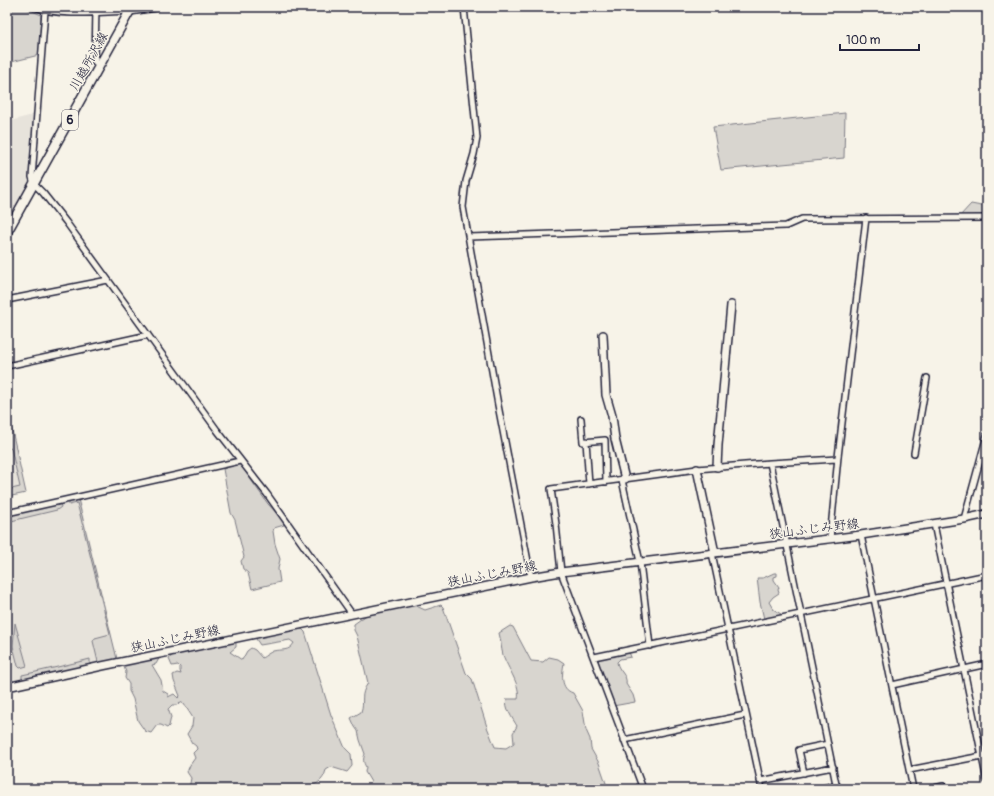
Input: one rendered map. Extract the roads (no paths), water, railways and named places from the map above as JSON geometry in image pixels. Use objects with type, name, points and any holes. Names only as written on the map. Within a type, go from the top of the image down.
[{"type":"main road","points":[[131,9],[156,7]]},
{"type":"main road","name":"川越所沢線","points":[[7,232],[131,9]]},
{"type":"main road","points":[[718,467],[718,444],[731,305]]},
{"type":"main road","points":[[603,335],[606,395],[612,416],[623,480]]},
{"type":"main road","points":[[697,470],[714,553]]},
{"type":"main road","name":"狭山ふじみ野線","points":[[7,687],[531,577],[861,535],[987,514]]},
{"type":"street","points":[[35,7],[45,11],[131,9]]},
{"type":"street","points":[[464,7],[477,127],[476,146],[466,181],[463,207],[531,577]]},
{"type":"street","points":[[96,10],[95,62],[100,65]]},
{"type":"street","points":[[45,11],[32,177],[34,184],[66,222],[240,461],[267,494],[352,614]]},
{"type":"street","points":[[830,539],[866,218]]},
{"type":"street","points":[[469,237],[786,226],[802,219],[987,218]]},
{"type":"street","points":[[7,300],[108,280]]},
{"type":"street","points":[[7,366],[148,335]]},
{"type":"street","points":[[914,453],[927,378]]},
{"type":"street","points":[[582,419],[583,442],[615,439]]},
{"type":"street","points":[[964,519],[987,435]]},
{"type":"street","points":[[605,440],[606,482]]},
{"type":"street","points":[[586,441],[589,484]]},
{"type":"street","points":[[643,789],[561,572],[551,489],[718,467],[838,459]]},
{"type":"street","points":[[7,513],[240,461]]},
{"type":"street","points":[[770,463],[837,787],[819,789]]},
{"type":"street","points":[[623,480],[640,562],[650,646]]},
{"type":"street","points":[[934,524],[964,669],[984,756],[987,781]]},
{"type":"street","points":[[861,535],[913,789]]},
{"type":"street","points":[[714,553],[745,715],[762,789]]},
{"type":"street","points":[[594,657],[987,575]]},
{"type":"street","points":[[892,685],[987,664]]},
{"type":"street","points":[[624,740],[745,715]]},
{"type":"street","points":[[804,773],[799,750],[828,744]]},
{"type":"street","points":[[909,770],[984,756]]},
{"type":"street","points":[[760,781],[833,767]]},
{"type":"street","points":[[930,789],[943,786],[943,789]]}]
